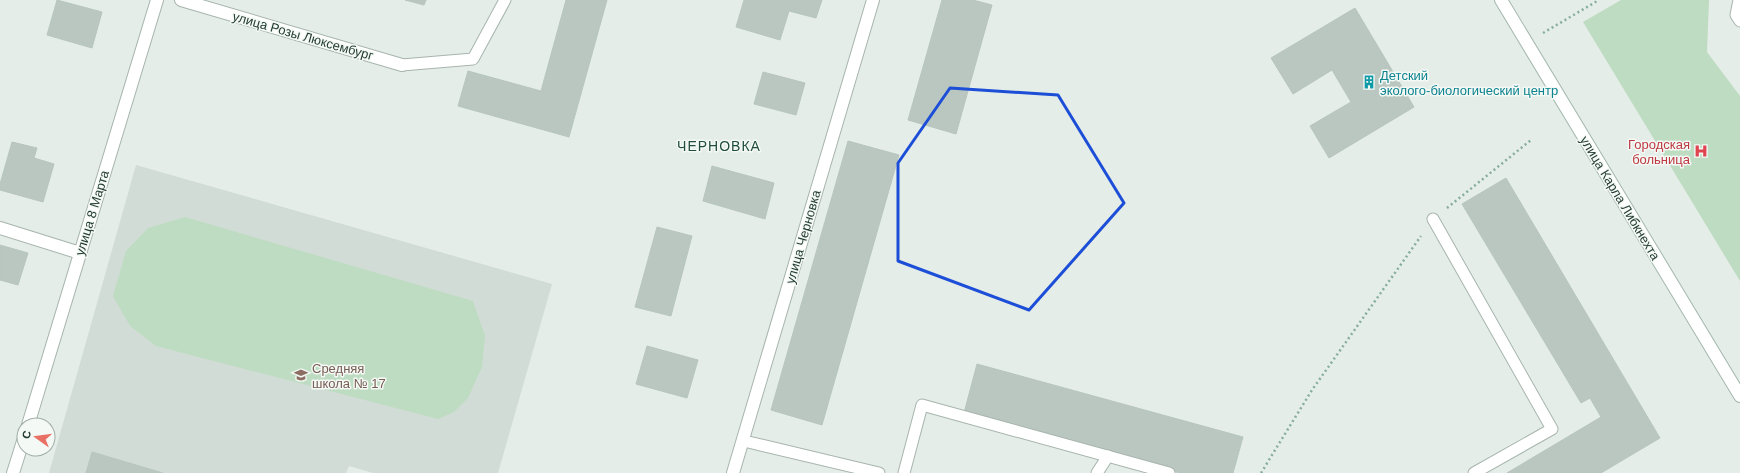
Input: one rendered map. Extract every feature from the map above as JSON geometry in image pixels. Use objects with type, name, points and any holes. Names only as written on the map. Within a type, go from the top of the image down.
[{"type":"street","name":"улица 8 Марта","points":[[30,417],[157,0]]},
{"type":"street","name":"улица Розы Люксембург","points":[[181,0],[402,65]]},
{"type":"street","name":"улица Черновка","points":[[733,473],[744,441],[873,0]]},
{"type":"street","name":"улица Карла Либкнехта","points":[[1501,0],[1740,396]]},
{"type":"street","points":[[0,228],[80,253]]},
{"type":"street","points":[[13,473],[18,457]]},
{"type":"lane","points":[[402,65],[473,59],[505,0]]},
{"type":"lane","points":[[1739,0],[1736,15],[1740,21]]},
{"type":"lane","points":[[1433,219],[1552,429],[1474,473]]},
{"type":"lane","points":[[904,473],[922,405],[1169,473]]},
{"type":"lane","points":[[744,441],[879,473]]},
{"type":"lane","points":[[1098,473],[1108,456]]},
{"type":"path","points":[[1526,43],[1599,0]]},
{"type":"path","points":[[1261,473],[1312,390],[1433,219],[1531,140]]},
{"type":"highlighted area","points":[[950,88],[1058,95],[1124,203],[1029,310],[898,261],[898,163]]},
{"type":"shaded area","name":"Средняя школа № 17","points":[[136,165],[552,284],[498,473],[373,473],[349,466],[346,473],[49,473],[54,457],[56,457],[56,448]]},
{"type":"green space","name":"Городская больница","points":[[1621,0],[1709,0],[1707,52],[1740,96],[1740,281],[1583,22]]},
{"type":"green space","points":[[185,217],[473,301],[485,336],[482,367],[468,398],[454,412],[438,419],[156,346],[130,326],[113,296],[126,251],[148,228]]},
{"type":"building","points":[[57,0],[102,12],[92,48],[47,35]]},
{"type":"building","points":[[405,0],[426,0],[424,5]]},
{"type":"building","points":[[566,0],[607,0],[569,137],[458,106],[468,71],[541,91]]},
{"type":"building","points":[[744,0],[822,0],[816,18],[789,11],[780,40],[736,27]]},
{"type":"building","points":[[942,0],[973,0],[992,5],[956,134],[908,120]]},
{"type":"building","name":"Детский эколого-биологический центр","points":[[1355,8],[1414,107],[1329,158],[1310,126],[1351,102],[1332,70],[1293,94],[1271,58]]},
{"type":"building","points":[[763,72],[805,83],[796,115],[754,104]]},
{"type":"building","points":[[848,141],[899,155],[822,425],[771,410]]},
{"type":"building","points":[[12,142],[37,148],[34,158],[54,164],[43,202],[0,190],[0,184]]},
{"type":"building","points":[[712,166],[774,183],[765,219],[703,201]]},
{"type":"building","points":[[1506,178],[1660,438],[1601,473],[1507,473],[1601,417],[1590,398],[1581,403],[1462,204]]},
{"type":"building","points":[[657,227],[692,236],[671,316],[635,307]]},
{"type":"building","points":[[0,245],[28,253],[18,285],[0,280]]},
{"type":"building","points":[[647,346],[698,360],[687,398],[636,384]]},
{"type":"building","points":[[977,364],[1243,437],[1233,473],[1180,473],[964,413]]},
{"type":"building","points":[[92,452],[163,473],[86,473]]},
{"type":"place","name":"Детский эколого-биологический центр","points":[[1369,82]]},
{"type":"place","name":"Городская больница","points":[[1701,151]]},
{"type":"place","name":"Средняя школа № 17","points":[[301,375]]},
{"type":"district","name":"ЧЕРНОВКА","points":[[719,146]]}]
